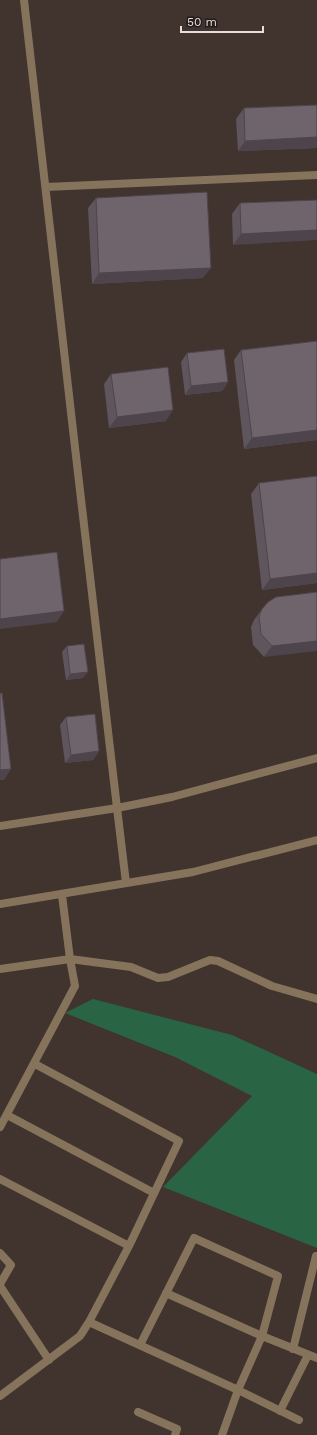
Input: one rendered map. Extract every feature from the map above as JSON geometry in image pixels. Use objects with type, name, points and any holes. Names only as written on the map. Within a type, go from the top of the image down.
[{"type":"street","points":[[24,0],[92,604],[126,883]]},
{"type":"street","points":[[46,187],[317,175]]},
{"type":"street","points":[[0,826],[172,798],[317,758]]},
{"type":"street","points":[[0,904],[62,895],[193,872],[317,840]]},
{"type":"street","points":[[0,1127],[35,1064],[75,986],[62,895]]},
{"type":"street","points":[[0,970],[70,959],[131,967],[158,978],[168,977],[210,960],[218,961],[272,986],[317,999]]},
{"type":"street","points":[[0,1396],[80,1336],[89,1322],[129,1246],[179,1141],[35,1064]]},
{"type":"street","points":[[7,1115],[154,1193]]},
{"type":"street","points":[[0,1179],[129,1246]]},
{"type":"street","points":[[140,1345],[194,1238],[278,1276],[262,1336],[238,1390],[222,1435]]},
{"type":"street","points":[[0,1253],[11,1265],[0,1285],[49,1360]]},
{"type":"street","points":[[293,1349],[316,1256]]},
{"type":"street","points":[[166,1293],[262,1336],[317,1358]]},
{"type":"street","points":[[89,1322],[238,1390],[299,1420]]},
{"type":"street","points":[[280,1411],[308,1355]]},
{"type":"street","points":[[138,1412],[177,1429],[175,1435]]},
{"type":"green space","points":[[93,999],[232,1035],[317,1074],[317,1248],[163,1187],[252,1096],[175,1057],[65,1013]]},
{"type":"building","points":[[317,105],[317,137],[245,141],[244,108]]},
{"type":"building","points":[[207,192],[211,268],[99,273],[96,198]]},
{"type":"building","points":[[317,200],[317,230],[241,234],[240,203]]},
{"type":"building","points":[[317,341],[317,430],[252,438],[241,350]]},
{"type":"building","points":[[224,349],[228,382],[191,386],[187,353]]},
{"type":"building","points":[[168,367],[173,410],[117,417],[111,374]]},
{"type":"building","points":[[317,476],[317,573],[270,579],[259,483]]},
{"type":"building","points":[[57,552],[64,611],[0,619],[0,559]]},
{"type":"building","points":[[317,592],[317,641],[272,646],[261,634],[259,616],[262,609],[268,602],[276,597]]},
{"type":"building","points":[[84,644],[88,672],[70,674],[67,646]]},
{"type":"building","points":[[0,693],[2,693],[11,769],[0,770]]},
{"type":"building","points":[[95,714],[99,751],[71,755],[66,717]]}]
